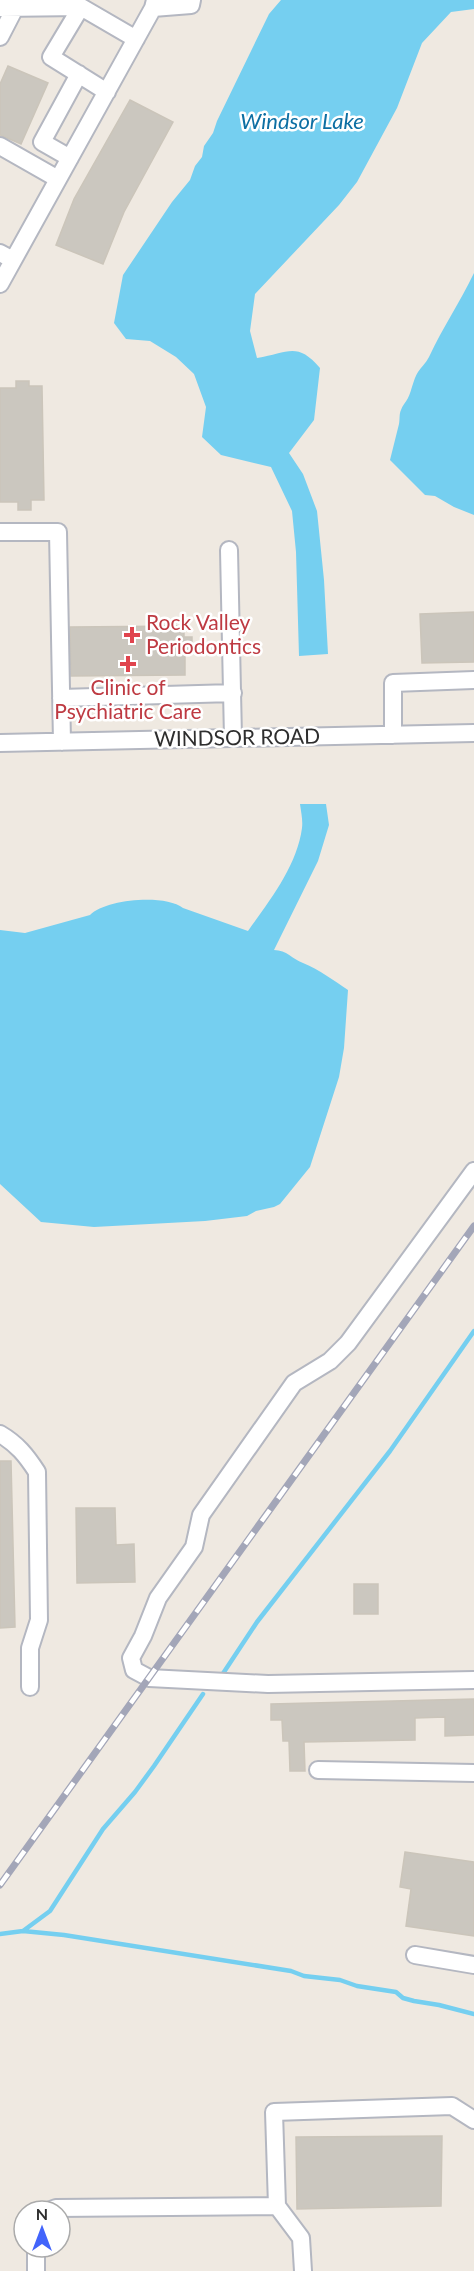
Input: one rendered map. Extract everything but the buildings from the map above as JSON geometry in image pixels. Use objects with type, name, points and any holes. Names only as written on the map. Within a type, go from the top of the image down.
[{"type":"street","points":[[0,284],[7,257],[58,179],[154,4],[191,5],[192,0]]},
{"type":"street","points":[[0,37],[8,8],[81,7],[136,39]]},
{"type":"street","points":[[81,7],[51,57],[107,92]]},
{"type":"street","points":[[70,158],[42,142],[79,74]]},
{"type":"street","points":[[0,146],[58,179]]},
{"type":"street","points":[[0,532],[58,532],[62,742]]},
{"type":"street","points":[[229,550],[232,738]]},
{"type":"street","points":[[393,735],[393,683],[474,680]]},
{"type":"street","points":[[61,698],[233,693]]},
{"type":"street","name":"WINDSOR ROAD","points":[[0,743],[474,733]]},
{"type":"street","points":[[474,1172],[348,1343],[330,1361],[294,1383],[201,1515],[194,1547],[158,1598],[143,1636],[131,1658],[134,1670],[149,1678],[268,1684],[474,1680]]},
{"type":"street","points":[[0,1434],[13,1442],[26,1455],[37,1472],[39,1620],[30,1648],[30,1688]]},
{"type":"street","points":[[318,1770],[474,1773]]},
{"type":"street","points":[[415,1955],[474,1965]]},
{"type":"street","points":[[303,2271],[301,2238],[277,2206],[274,2112],[452,2106],[474,2121]]},
{"type":"street","points":[[72,2208],[277,2206]]},
{"type":"water","name":"Windsor Lake","points":[[281,0],[474,0],[474,9],[451,12],[422,43],[397,108],[357,182],[339,205],[255,294],[250,331],[257,358],[292,351],[305,354],[320,368],[314,420],[289,453],[303,474],[317,511],[328,654],[299,656],[296,552],[292,511],[271,467],[221,455],[202,437],[206,407],[194,374],[176,357],[150,341],[126,339],[114,323],[123,275],[172,202],[190,180],[195,166],[202,157],[204,146],[213,133],[269,14]]},
{"type":"water","points":[[474,273],[474,515],[435,496],[425,495],[390,460],[400,412],[416,375],[428,359]]},
{"type":"water","points":[[300,804],[326,804],[329,825],[318,861],[274,950],[286,953],[348,990],[344,1048],[339,1077],[310,1167],[280,1204],[247,1216],[205,1221],[94,1227],[41,1222],[0,1184],[0,930],[25,933],[90,915],[109,905],[150,900],[174,904],[248,931],[281,882],[295,856],[302,828]]},
{"type":"waterway","points":[[222,1675],[257,1622],[390,1451],[474,1331]]},
{"type":"waterway","points":[[23,1931],[50,1911],[103,1829],[135,1792],[203,1694]]},
{"type":"waterway","points":[[0,1934],[23,1931],[64,1935],[291,1971],[304,1976],[340,1980],[357,1986],[396,1992],[403,1998],[474,2014]]},
{"type":"railway","points":[[0,1885],[474,1226]]},
{"type":"place","name":"Rock Valley Periodontics","points":[[132,635]]},
{"type":"place","name":"Clinic of Psychiatric Care","points":[[128,664]]}]
